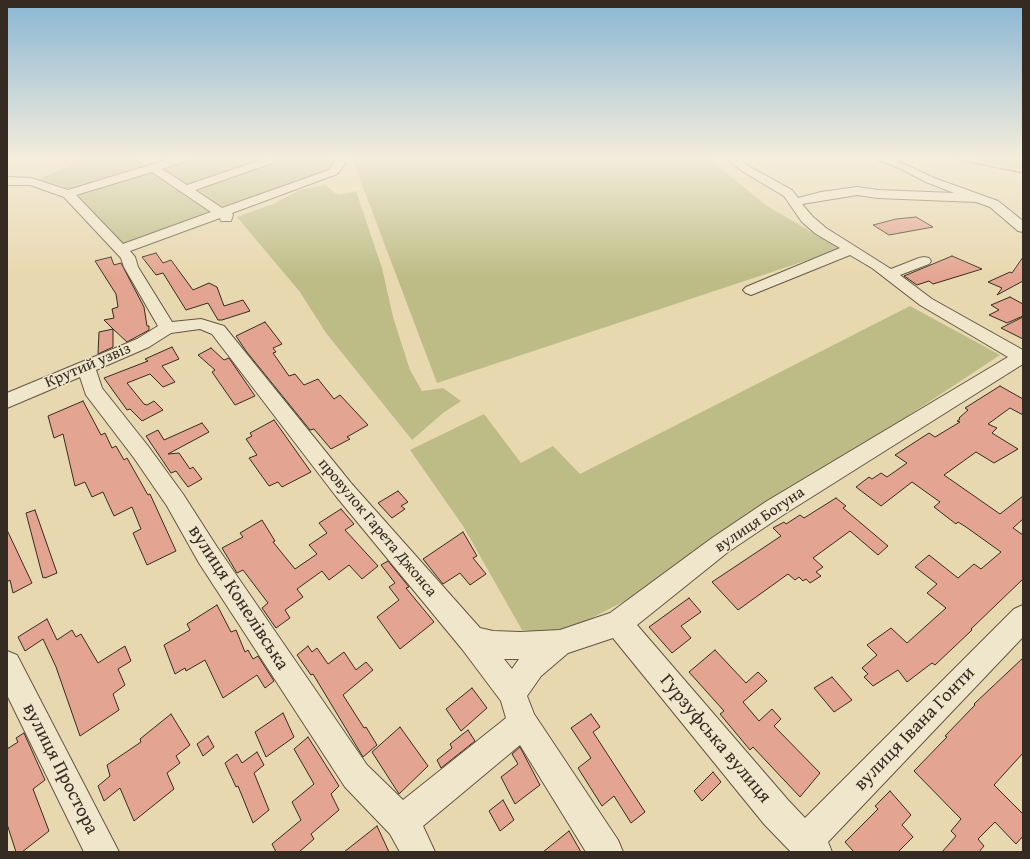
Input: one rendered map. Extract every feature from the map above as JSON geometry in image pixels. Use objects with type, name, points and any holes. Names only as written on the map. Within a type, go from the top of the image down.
[{"type":"street","points":[[71,197],[124,253],[167,328]]},
{"type":"street","points":[[124,253],[200,229],[226,219],[227,215],[221,213],[197,197]]},
{"type":"street","points":[[221,213],[264,197]]},
{"type":"street","points":[[791,197],[807,219],[820,231],[877,265],[926,302],[1022,358]]},
{"type":"street","points":[[795,202],[816,197]]},
{"type":"street","points":[[909,197],[979,204]]},
{"type":"street","points":[[965,197],[979,204],[1004,212],[1023,213]]},
{"type":"street","points":[[1004,212],[1023,228]]},
{"type":"street","points":[[751,290],[850,249]]},
{"type":"street","points":[[890,274],[924,261]]},
{"type":"street","name":"провулок Гарета Джонса","points":[[167,328],[201,324],[218,330],[343,490],[472,640],[512,693],[523,723],[606,852]]},
{"type":"street","name":"Крутий узвіз","points":[[7,401],[144,343],[167,328]]},
{"type":"street","name":"вулиця Богуна","points":[[512,693],[531,666],[560,643],[618,623],[720,545],[775,508],[1022,358]]},
{"type":"street","name":"вулиця Конелівська","points":[[86,367],[93,390],[141,452],[175,500],[208,555],[356,776],[402,822],[418,852]]},
{"type":"street","name":"вулиця Івана Гонти","points":[[811,846],[1023,618]]},
{"type":"street","name":"Гурзуфська вулиця","points":[[618,623],[776,812],[811,846]]},
{"type":"street","points":[[472,640],[500,645],[520,646],[560,643]]},
{"type":"street","name":"вулиця Простора","points":[[7,665],[102,852]]},
{"type":"street","points":[[402,822],[523,723]]},
{"type":"shaded area","points":[[78,197],[260,197],[124,246]]},
{"type":"shaded area","points":[[286,197],[358,197],[382,268],[393,317],[410,370],[422,391],[443,388],[461,401],[443,413],[412,440],[326,333],[300,292],[237,217],[273,204]]},
{"type":"shaded area","points":[[367,197],[756,197],[767,206],[841,249],[437,383]]},
{"type":"shaded area","points":[[910,306],[1000,355],[638,594],[561,634],[522,630],[463,526],[410,450],[484,414],[521,463],[553,446],[580,474]]},
{"type":"building","points":[[916,217],[933,227],[889,235],[873,225],[896,219]]},
{"type":"building","points":[[156,253],[163,263],[171,260],[193,290],[209,283],[217,287],[224,306],[243,300],[250,311],[218,320],[208,303],[186,310],[163,273],[156,275],[142,257]]},
{"type":"building","points":[[952,256],[982,269],[933,284],[929,281],[917,285],[904,276]]},
{"type":"building","points":[[111,257],[114,265],[121,263],[144,307],[147,326],[149,326],[149,330],[127,342],[104,320],[114,318],[112,309],[118,307],[116,294],[95,261]]},
{"type":"building","points":[[1023,257],[1023,281],[997,295],[1002,288],[988,282],[1010,272],[1012,273]]},
{"type":"building","points":[[1010,297],[1023,304],[1023,316],[1007,323],[989,315],[999,310],[991,305]]},
{"type":"building","points":[[1023,317],[1023,339],[1001,328]]},
{"type":"building","points":[[265,322],[282,344],[273,348],[276,352],[273,353],[289,376],[295,374],[304,385],[318,379],[334,399],[340,395],[368,425],[347,437],[350,439],[331,449],[314,429],[310,430],[246,351],[236,336]]},
{"type":"building","points":[[113,329],[113,347],[98,354],[99,332]]},
{"type":"building","points":[[172,347],[179,359],[162,366],[175,382],[163,387],[150,374],[127,383],[144,404],[147,405],[154,401],[163,410],[142,421],[130,409],[127,410],[104,378],[148,361],[145,359]]},
{"type":"building","points":[[211,348],[224,360],[229,358],[255,396],[235,405],[212,372],[215,370],[198,355]]},
{"type":"building","points":[[1000,386],[1023,399],[1023,415],[1010,408],[988,424],[997,428],[992,433],[1018,449],[994,463],[976,452],[944,475],[1000,514],[1023,496],[1023,519],[1013,528],[1023,535],[1023,579],[935,665],[932,663],[907,682],[898,670],[873,686],[864,677],[868,674],[862,668],[877,655],[867,645],[891,628],[907,643],[946,608],[927,593],[937,584],[915,567],[929,555],[958,578],[974,564],[981,569],[1001,552],[958,522],[956,524],[934,507],[940,502],[912,482],[881,506],[856,487],[869,477],[872,479],[881,473],[887,477],[907,463],[895,455],[929,433],[935,437],[960,422],[957,421],[968,410],[965,408]]},
{"type":"building","points":[[83,401],[101,435],[105,433],[112,448],[116,446],[124,460],[127,458],[148,495],[150,494],[176,551],[147,565],[133,533],[141,529],[132,507],[114,516],[103,492],[92,497],[85,482],[75,486],[63,434],[54,438],[48,416]]},
{"type":"building","points":[[274,420],[311,472],[282,487],[278,482],[269,486],[249,458],[257,455],[246,439],[252,436],[250,433]]},
{"type":"building","points":[[202,423],[209,432],[168,454],[179,453],[190,469],[193,467],[202,479],[188,487],[176,471],[171,473],[146,436],[158,430],[164,440]]},
{"type":"building","points":[[398,491],[408,502],[401,506],[405,509],[392,518],[378,503]]},
{"type":"building","points":[[836,498],[846,506],[843,508],[888,546],[878,555],[850,531],[813,558],[823,567],[816,572],[821,576],[810,583],[806,579],[803,581],[799,577],[795,580],[788,574],[738,610],[712,582],[781,536],[773,528],[784,522],[786,524],[800,515],[804,518]]},
{"type":"building","points":[[341,509],[354,524],[345,530],[378,566],[362,579],[349,565],[329,580],[322,571],[297,589],[303,597],[285,610],[290,618],[276,628],[262,608],[268,603],[243,570],[237,573],[222,548],[243,537],[240,533],[262,520],[275,541],[273,542],[295,569],[317,554],[309,545],[327,533],[319,523]]},
{"type":"building","points":[[35,510],[57,573],[45,578],[43,578],[26,513]]},
{"type":"building","points":[[7,530],[32,583],[13,593],[10,580],[7,582]]},
{"type":"building","points":[[463,532],[477,556],[473,558],[486,574],[470,585],[460,573],[443,584],[423,559]]},
{"type":"building","points":[[388,561],[409,587],[406,588],[434,622],[400,649],[377,617],[399,600],[389,587],[395,583],[381,565]]},
{"type":"building","points":[[689,598],[701,612],[681,626],[691,638],[672,653],[649,627]]},
{"type":"building","points":[[217,605],[231,632],[236,630],[245,652],[248,650],[253,659],[258,656],[274,681],[265,688],[257,675],[223,698],[205,660],[186,671],[185,668],[175,674],[164,645],[190,630],[187,624]]},
{"type":"building","points":[[47,619],[57,640],[72,630],[76,637],[81,634],[98,663],[125,646],[131,661],[118,669],[125,685],[113,694],[119,710],[80,736],[56,667],[43,639],[25,651],[18,637]]},
{"type":"building","points":[[308,646],[312,652],[317,648],[328,664],[344,652],[356,670],[366,662],[373,670],[343,695],[377,745],[363,757],[313,674],[311,675],[297,655]]},
{"type":"building","points":[[715,650],[746,683],[758,672],[767,681],[743,702],[759,721],[772,709],[781,719],[774,726],[820,773],[800,797],[753,747],[750,750],[720,714],[724,711],[689,672]]},
{"type":"building","points":[[1023,658],[1023,753],[994,785],[1023,814],[1023,836],[1016,844],[995,822],[978,839],[984,846],[979,852],[942,852],[956,836],[951,831],[961,819],[914,771],[947,737],[945,736],[975,705],[974,704]]},
{"type":"building","points":[[832,677],[852,700],[834,712],[814,688]]},
{"type":"building","points":[[472,688],[487,708],[461,731],[446,709]]},
{"type":"building","points":[[283,713],[294,737],[266,757],[255,732]]},
{"type":"building","points":[[171,714],[190,745],[176,756],[180,763],[167,773],[174,789],[134,821],[120,788],[104,801],[98,786],[110,776],[107,765],[141,742],[140,739]]},
{"type":"building","points":[[591,714],[600,727],[593,732],[645,812],[631,823],[614,796],[602,806],[578,768],[591,758],[571,728]]},
{"type":"building","points":[[400,727],[428,766],[399,794],[372,752]]},
{"type":"building","points":[[468,730],[475,741],[441,768],[437,760],[452,748],[450,744]]},
{"type":"building","points":[[24,733],[45,780],[33,789],[49,831],[22,852],[16,852],[7,824],[7,749],[18,742],[16,738]]},
{"type":"building","points":[[208,736],[214,747],[203,756],[197,744]]},
{"type":"building","points":[[308,737],[339,786],[331,794],[339,810],[311,834],[314,839],[299,852],[276,852],[272,844],[301,820],[292,802],[314,784],[294,749]]},
{"type":"building","points":[[520,747],[540,785],[515,804],[501,777],[518,764],[512,754]]},
{"type":"building","points":[[257,752],[264,765],[254,773],[269,810],[253,823],[238,786],[236,787],[225,763],[237,754],[242,763]]},
{"type":"building","points":[[713,772],[721,782],[702,801],[694,791]]},
{"type":"building","points":[[890,791],[911,815],[902,825],[913,837],[898,852],[854,852],[845,842],[878,809],[875,806]]},
{"type":"building","points":[[503,800],[514,820],[500,831],[489,811]]},
{"type":"building","points":[[377,826],[389,852],[344,852]]},
{"type":"building","points":[[569,831],[581,852],[543,852]]}]
